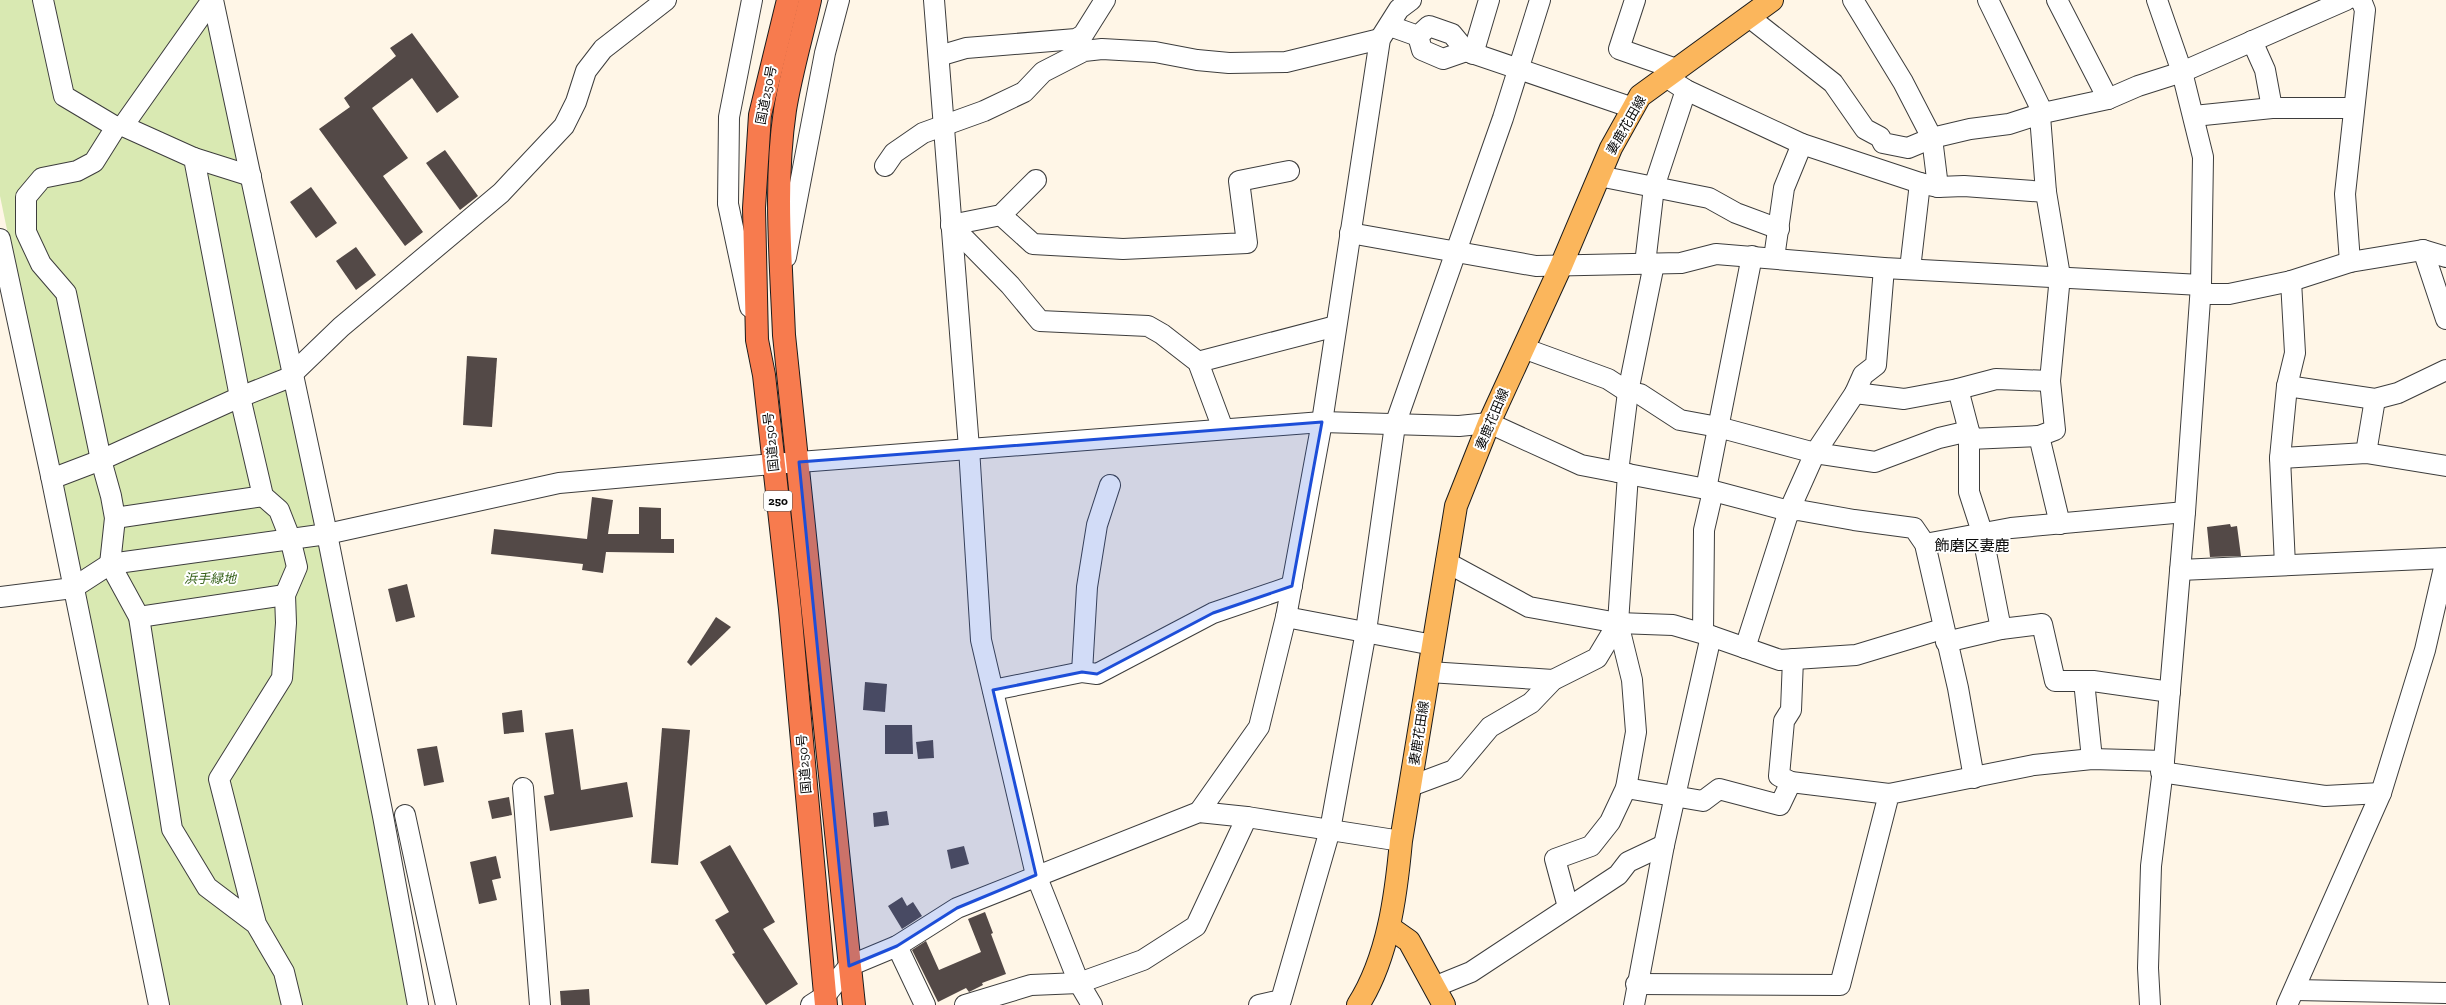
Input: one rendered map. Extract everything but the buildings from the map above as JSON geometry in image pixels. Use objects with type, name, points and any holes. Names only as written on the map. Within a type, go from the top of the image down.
[{"type":"highway","name":"国道250号","points":[[788,0],[760,114],[754,208],[757,340],[790,609],[820,1002]]},
{"type":"highway","name":"国道250号","points":[[810,0],[785,110],[778,194],[784,335],[799,462],[854,1005]]},
{"type":"main road","name":"妻鹿花田線","points":[[1358,1005],[1367,991],[1389,927],[1396,894],[1401,841],[1456,506],[1489,423],[1561,266],[1611,148],[1640,96],[1772,0]]},
{"type":"main road","points":[[1389,927],[1409,941],[1439,996]]},
{"type":"street","points":[[43,0],[64,96],[119,126],[194,158],[251,176]]},
{"type":"street","points":[[213,0],[94,162],[77,171],[42,178],[26,197],[26,232],[41,264],[66,293],[102,460],[112,496],[115,518],[110,564],[139,617],[172,829],[207,887],[256,924]]},
{"type":"street","points":[[213,0],[327,534],[384,816],[418,1005]]},
{"type":"street","points":[[51,476],[59,476],[102,460],[294,374],[341,327],[501,193],[564,126],[576,102],[586,71],[603,50],[666,0]]},
{"type":"street","points":[[752,0],[729,117],[728,204],[757,340]]},
{"type":"street","points":[[782,277],[825,53],[840,0]]},
{"type":"street","points":[[934,0],[969,448],[981,640],[1036,875],[1079,983],[1092,1005]]},
{"type":"street","points":[[939,56],[966,48],[1076,39],[1083,35],[1105,0]]},
{"type":"street","points":[[1199,812],[1258,727],[1286,617],[1292,586],[1322,422],[1350,233],[1385,33],[1399,9],[1411,0]]},
{"type":"street","points":[[1469,52],[1489,0]]},
{"type":"street","points":[[1259,1005],[1281,1000],[1330,830],[1366,631],[1395,425],[1518,70],[1540,0]]},
{"type":"street","points":[[1635,0],[1619,49],[1671,73],[1686,90],[1802,144],[1929,185],[2046,192]]},
{"type":"street","points":[[1853,0],[1903,82],[1932,138],[1929,185],[1910,269]]},
{"type":"street","points":[[1523,348],[1608,379],[1628,392],[1640,394],[1680,420],[1718,427],[1815,453],[1875,462],[1939,438],[1969,435],[2039,436],[2055,430],[2050,381],[2060,276],[2046,192],[2042,114],[1988,0]]},
{"type":"street","points":[[2057,0],[2108,99]]},
{"type":"street","points":[[2150,1005],[2148,968],[2151,866],[2170,692],[2201,290],[2202,157],[2194,116],[2182,72],[2157,0]]},
{"type":"street","points":[[1749,17],[1833,83],[1865,129],[1880,137],[1883,143],[1908,148],[1932,138],[2108,99],[2138,86],[2182,72],[2346,0]]},
{"type":"street","points":[[2350,262],[2345,194],[2365,10],[2361,0],[2359,0]]},
{"type":"street","points":[[885,166],[894,152],[923,134],[984,111],[1024,92],[1043,72],[1084,50],[1102,49],[1155,52],[1197,60],[1229,62],[1280,62],[1336,52],[1385,33],[1418,36],[1429,26],[1452,34],[1469,52],[1518,70],[1633,108]]},
{"type":"street","points":[[1418,36],[1422,50],[1443,59],[1469,52]]},
{"type":"street","points":[[2252,41],[2265,70],[2272,108]]},
{"type":"street","points":[[1568,907],[1555,859],[1591,846],[1610,822],[1626,788],[1636,732],[1632,680],[1618,623],[1623,473],[1628,392],[1649,264],[1654,187],[1686,90]]},
{"type":"street","points":[[2194,116],[2272,108],[2354,108]]},
{"type":"street","points":[[1868,166],[1880,137]]},
{"type":"street","points":[[1774,258],[1784,188],[1802,144]]},
{"type":"street","points":[[194,158],[240,397],[263,496],[279,510],[290,538],[297,567],[285,595],[286,623],[282,678],[219,779],[256,924],[284,972],[292,1005]]},
{"type":"street","points":[[1001,215],[1033,244],[1123,249],[1246,243],[1239,181],[1289,171]]},
{"type":"street","points":[[1599,176],[1709,198],[1736,213],[1779,229]]},
{"type":"street","points":[[951,225],[1001,215],[1036,180]]},
{"type":"street","points":[[951,225],[1010,285],[1040,321],[1148,326],[1162,334],[1198,362],[1223,429]]},
{"type":"street","points":[[1350,233],[1456,250],[1536,266],[1681,263],[1716,254],[1884,268],[2060,276],[2229,294],[2291,281],[2350,262],[2423,250],[2446,258]]},
{"type":"street","points":[[0,239],[6,303],[51,476],[159,1005]]},
{"type":"street","points":[[2423,250],[2446,319]]},
{"type":"street","points":[[1634,1005],[1636,984],[1707,635],[1704,530],[1718,427],[1752,256]]},
{"type":"street","points":[[1745,648],[1789,510],[1815,453],[1855,393],[1863,375],[1876,365],[1884,268]]},
{"type":"street","points":[[2285,565],[2280,458],[2287,386],[2295,353],[2291,281]]},
{"type":"street","points":[[1198,362],[1336,326]]},
{"type":"street","points":[[2287,386],[2376,399],[2398,393],[2446,370]]},
{"type":"street","points":[[1855,393],[1904,398],[1958,389],[1996,379],[2050,381]]},
{"type":"street","points":[[1958,389],[1969,435],[1969,492],[1982,532],[2002,629]]},
{"type":"street","points":[[2366,453],[2376,399]]},
{"type":"street","points":[[0,597],[73,588],[110,564],[327,534],[559,483],[969,448],[1322,422],[1459,426],[1489,423],[1581,465],[1709,490],[1763,502],[1789,510],[1798,510],[1914,528],[1925,544],[1944,636],[1958,688],[1974,778]]},
{"type":"street","points":[[2039,436],[2060,524]]},
{"type":"street","points":[[2280,458],[2366,453],[2446,466]]},
{"type":"street","points":[[1082,672],[1087,587],[1097,525],[1110,485]]},
{"type":"street","points":[[115,518],[263,496]]},
{"type":"street","points":[[1925,544],[1982,532],[2185,512]]},
{"type":"street","points":[[2180,570],[2446,558],[2425,650],[2381,793],[2291,998],[2446,993]]},
{"type":"street","points":[[1446,562],[1529,607],[1618,623],[1673,625],[1780,660],[1856,655],[1944,636],[2042,624],[2055,681],[2084,681],[2170,692]]},
{"type":"street","points":[[993,690],[1082,672],[1097,674],[1213,613],[1292,586]]},
{"type":"street","points":[[139,617],[285,595]]},
{"type":"street","points":[[1286,617],[1366,631],[1433,645]]},
{"type":"street","points":[[1411,786],[1454,770],[1490,726],[1531,703],[1553,680],[1597,658],[1618,623]]},
{"type":"street","points":[[1793,659],[1791,710],[1784,721],[1779,776],[1791,782],[1889,794],[2034,765],[2092,759],[2162,767],[2325,796],[2381,793]]},
{"type":"street","points":[[1429,672],[1553,680]]},
{"type":"street","points":[[2084,681],[2092,759]]},
{"type":"street","points":[[1626,788],[1703,800],[1719,789],[1780,805],[1791,782]]},
{"type":"street","points":[[522,788],[540,1005]]},
{"type":"street","points":[[1636,984],[1840,985],[1889,794]]},
{"type":"street","points":[[820,1002],[850,966],[897,946],[957,908],[1036,875],[1199,812],[1247,817],[1401,841]]},
{"type":"street","points":[[405,815],[446,1005]]},
{"type":"street","points":[[965,1005],[1031,985],[1079,983],[1143,960],[1196,926],[1247,817]]},
{"type":"street","points":[[1439,996],[1470,972],[1618,875],[1628,862],[1664,845]]},
{"type":"street","points":[[897,946],[925,1005]]},
{"type":"highlighted area","points":[[1322,422],[1292,586],[1213,613],[1097,674],[1082,672],[993,690],[1036,875],[957,908],[897,946],[849,966],[799,462]]},
{"type":"green space","name":"浜手緑地","points":[[0,0],[224,0],[388,807],[426,1005],[168,1005],[0,196]]},
{"type":"district","name":"飾磨区妻鹿","points":[[1972,546]]}]
